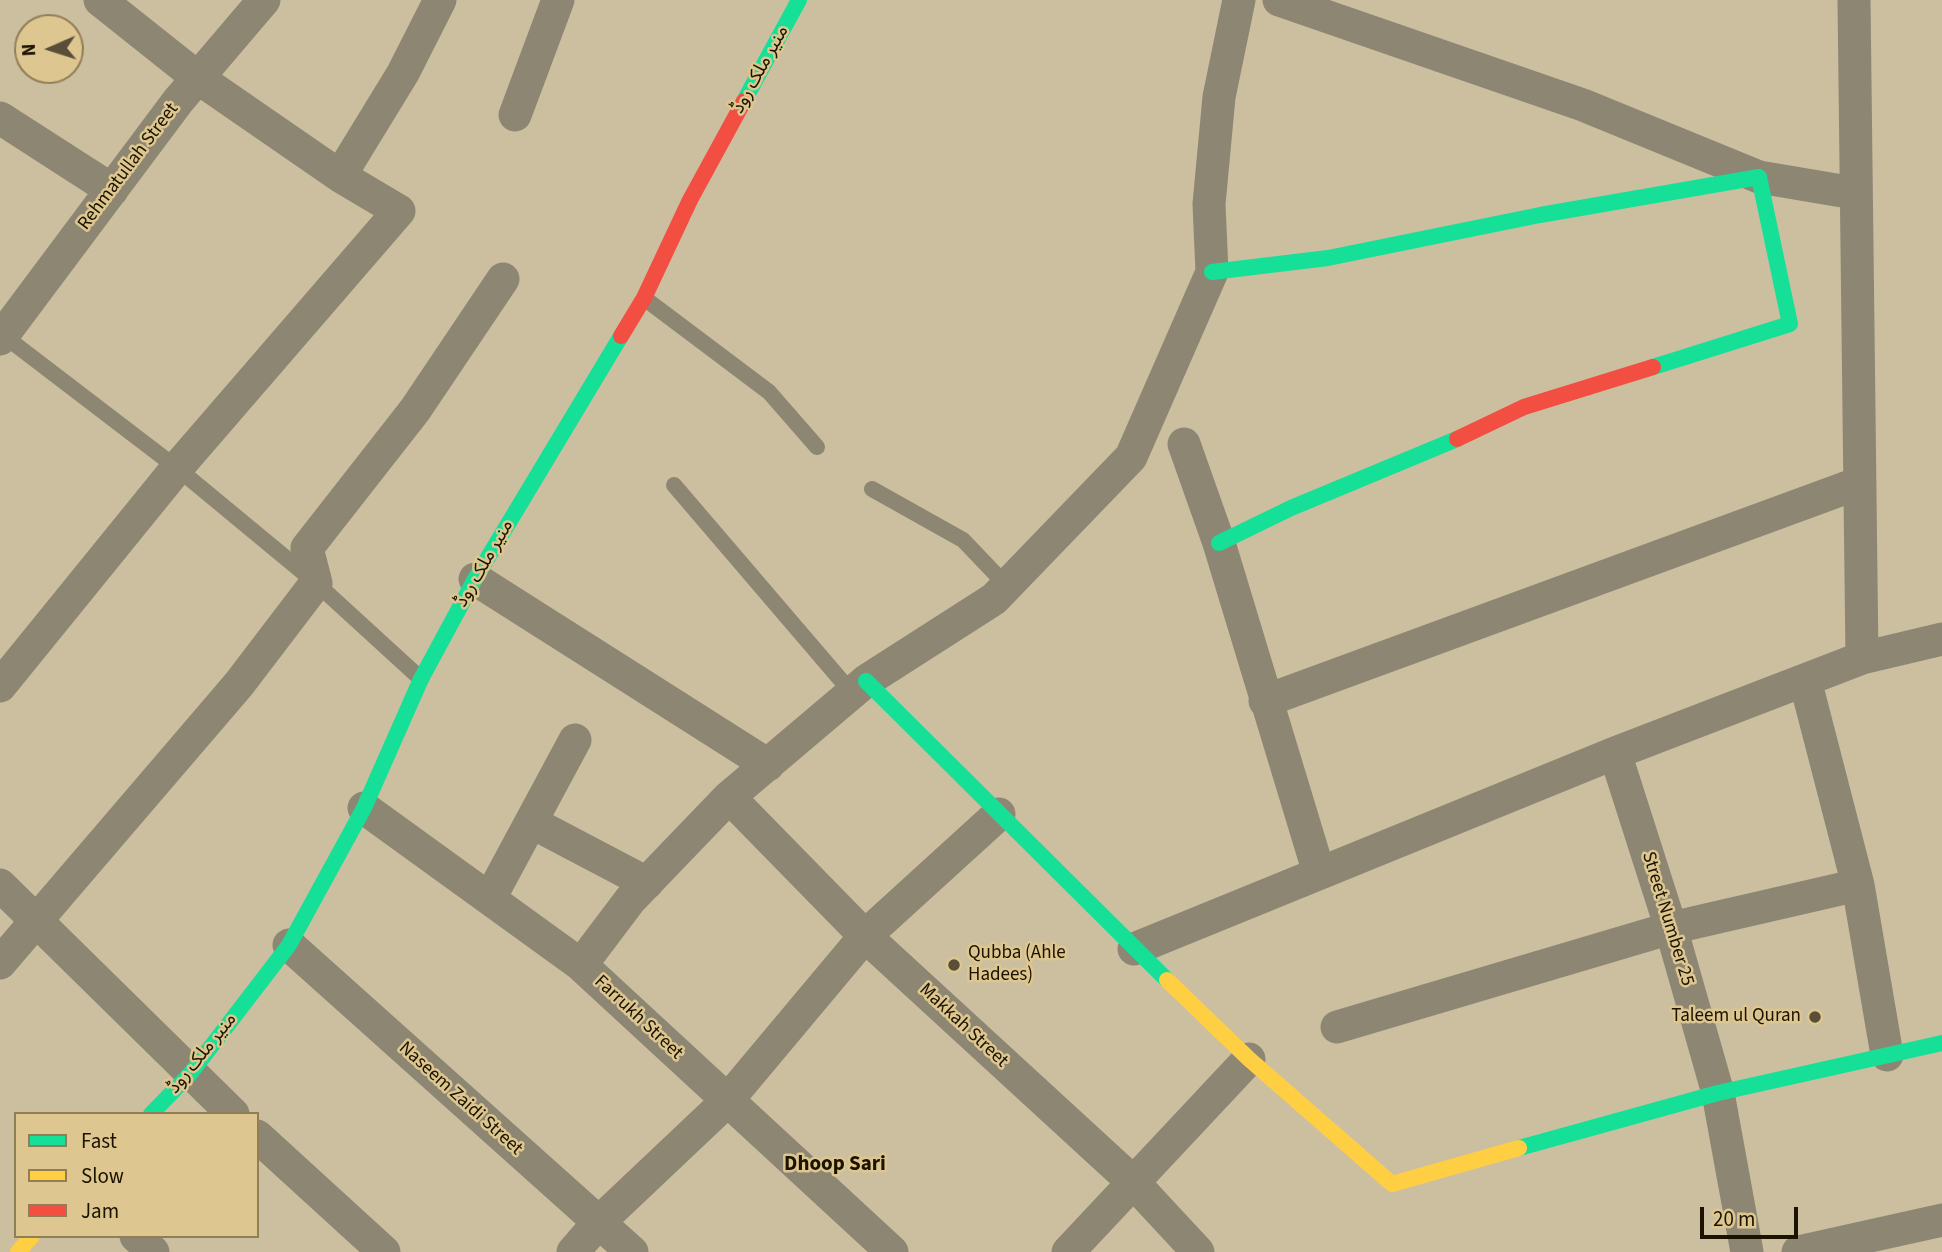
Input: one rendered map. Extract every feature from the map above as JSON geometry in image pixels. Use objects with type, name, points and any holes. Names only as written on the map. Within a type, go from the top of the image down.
[{"type":"street","points":[[0,686],[177,468],[399,211],[340,176],[198,78],[100,0]]},
{"type":"street","name":"Rehmatullah Street","points":[[2,337],[198,78],[264,0]]},
{"type":"street","points":[[340,176],[403,73],[440,0]]},
{"type":"street","points":[[516,115],[558,0]]},
{"type":"street","name":"منیر ملک روڈ","points":[[153,1112],[190,1074],[289,945],[364,808],[421,679],[475,579],[644,298],[690,200],[799,0]]},
{"type":"street","points":[[581,965],[630,900],[729,797],[859,687],[994,599],[1131,457],[1212,272],[1209,204],[1218,111],[1240,0]]},
{"type":"street","points":[[1279,0],[1583,104],[1759,177],[1854,193]]},
{"type":"street","points":[[1854,0],[1861,659]]},
{"type":"street","points":[[0,118],[112,190]]},
{"type":"street","points":[[1212,272],[1328,258],[1540,215],[1759,177]]},
{"type":"street","points":[[1219,543],[1524,407],[1790,324],[1759,177]]},
{"type":"street","points":[[0,963],[239,684],[316,583],[307,548],[415,410],[503,279]]},
{"type":"street","points":[[1184,444],[1219,543],[1319,873]]},
{"type":"street","points":[[1265,701],[1859,483]]},
{"type":"street","points":[[475,579],[768,765]]},
{"type":"street","points":[[1133,949],[1615,753],[1805,680],[1861,659],[1942,640]]},
{"type":"street","points":[[1805,680],[1858,885],[1887,1055]]},
{"type":"street","points":[[859,687],[999,814],[1133,949],[1249,1059],[1392,1184],[1718,1093],[1942,1043]]},
{"type":"street","points":[[490,898],[575,740]]},
{"type":"street","name":"Street Number 25","points":[[1615,753],[1671,928],[1718,1093],[1747,1252]]},
{"type":"street","name":"Makkah Street","points":[[729,797],[864,936],[1133,1182],[1198,1252]]},
{"type":"street","name":"Farrukh Street","points":[[364,808],[581,965],[726,1102],[892,1252]]},
{"type":"street","points":[[573,1252],[598,1223],[726,1102],[864,936],[999,814]]},
{"type":"street","points":[[531,822],[647,883]]},
{"type":"street","points":[[0,885],[231,1112]]},
{"type":"street","points":[[1337,1027],[1671,928],[1858,885]]},
{"type":"street","name":"Naseem Zaidi Street","points":[[289,945],[632,1252]]},
{"type":"street","points":[[1068,1252],[1249,1059]]},
{"type":"street","points":[[259,1138],[384,1252]]},
{"type":"street","points":[[1798,1252],[1942,1220]]},
{"type":"street","points":[[18,1252],[30,1238]]},
{"type":"street","points":[[138,1238],[153,1252]]},
{"type":"lane","points":[[644,298],[769,392],[817,447]]},
{"type":"lane","points":[[2,337],[177,468],[316,583],[421,679]]},
{"type":"lane","points":[[674,485],[859,687]]},
{"type":"lane","points":[[872,489],[963,540],[1007,586]]},
{"type":"traffic: fast","points":[[744,101],[799,0]]},
{"type":"traffic: fast","points":[[1212,272],[1328,258],[1540,215],[1759,177],[1790,324],[1653,367]]},
{"type":"traffic: fast","points":[[153,1112],[190,1074],[289,945],[364,808],[421,679],[475,579],[621,336]]},
{"type":"traffic: fast","points":[[1219,543],[1291,508],[1457,439]]},
{"type":"traffic: fast","points":[[866,681],[1167,980]]},
{"type":"traffic: fast","points":[[1519,1148],[1718,1093],[1942,1043]]},
{"type":"traffic: slow","points":[[1167,980],[1249,1059],[1392,1184],[1519,1148]]},
{"type":"traffic: slow","points":[[18,1252],[30,1238]]},
{"type":"traffic: jam","points":[[621,336],[644,298],[690,200],[744,101]]},
{"type":"traffic: jam","points":[[1457,439],[1524,407],[1653,367]]},
{"type":"place","name":"Qubba (Ahle Hadees)","points":[[954,965]]},
{"type":"place","name":"Taleem ul Quran","points":[[1815,1017]]},
{"type":"district","name":"Dhoop Sari","points":[[835,1165]]}]
